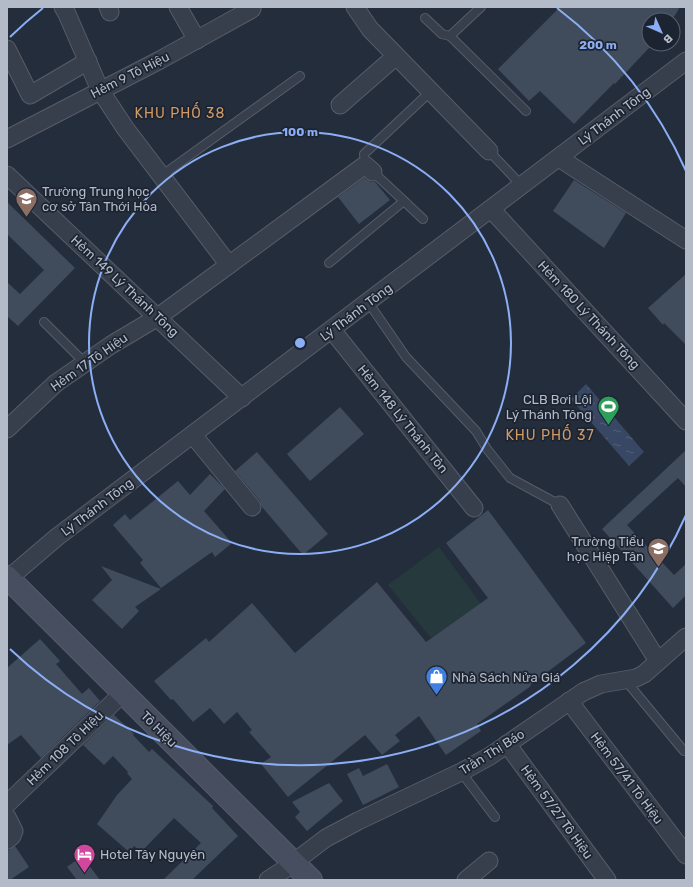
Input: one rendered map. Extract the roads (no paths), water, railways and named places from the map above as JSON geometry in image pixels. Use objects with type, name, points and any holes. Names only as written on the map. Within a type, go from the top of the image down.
[{"type":"street","points":[[63,7],[100,90],[125,128],[229,266]]},
{"type":"street","points":[[178,7],[197,40]]},
{"type":"street","points":[[355,7],[370,29],[488,151]]},
{"type":"street","name":"Hẻm 9 Tô Hiệu","points":[[7,139],[197,40],[252,9]]},
{"type":"street","points":[[7,49],[30,95],[88,61]]},
{"type":"street","points":[[340,105],[396,56]]},
{"type":"street","name":"Lý Thánh Tông","points":[[7,577],[16,572],[57,537],[686,61]]},
{"type":"street","points":[[559,158],[686,240]]},
{"type":"street","name":"Hẻm 17 Tô Hiệu","points":[[7,429],[56,383],[111,345],[158,317],[229,266],[373,169]]},
{"type":"street","name":"Hẻm 149 Lý Thánh Tông","points":[[7,175],[242,398]]},
{"type":"street","name":"Hẻm 180 Lý Thánh Tông","points":[[491,209],[686,421]]},
{"type":"street","name":"Hẻm 148 Lý Thánh Tôn","points":[[332,330],[474,508]]},
{"type":"street","points":[[193,435],[252,507]]},
{"type":"street","points":[[560,505],[658,661]]},
{"type":"street","name":"Tô Hiệu","points":[[7,577],[311,880]]},
{"type":"street","name":"Trần Thị Báo","points":[[268,880],[326,838],[358,821],[461,772],[490,756],[569,701],[592,687],[636,678],[644,674],[658,661],[684,644]]},
{"type":"street","name":"Hẻm 108 Tô Hiệu","points":[[7,804],[123,693]]},
{"type":"street","name":"Hẻm 57/41 Tô Hiệu","points":[[569,701],[686,855]]},
{"type":"street","name":"Hẻm 57/27 Tô Hiệu","points":[[507,744],[607,880]]},
{"type":"street","points":[[7,817],[14,831],[7,840]]},
{"type":"street","points":[[466,880],[489,862]]},
{"type":"lane","points":[[450,36],[482,7]]},
{"type":"lane","points":[[425,18],[442,34],[450,36],[526,111]]},
{"type":"lane","points":[[161,176],[300,76]]},
{"type":"lane","points":[[423,219],[373,169],[364,154],[431,91]]},
{"type":"lane","points":[[488,151],[522,186]]},
{"type":"lane","points":[[329,263],[404,201]]},
{"type":"lane","points":[[368,302],[406,356],[476,431],[487,449],[510,478],[560,505]]},
{"type":"lane","points":[[44,322],[85,363]]},
{"type":"lane","points":[[626,681],[684,752]]},
{"type":"lane","points":[[461,772],[495,817]]},
{"type":"water","name":"CLB Bơi Lội Lý Thánh Tông","points":[[586,384],[644,452],[629,466],[571,399]]},
{"type":"place","name":"Trường Trung học cơ sở Tân Thới Hòa","points":[[27,218]]},
{"type":"place","name":"CLB Bơi Lội Lý Thánh Tông","points":[[608,426]]},
{"type":"place","name":"Trường Tiểu học Hiệp Tân","points":[[659,568]]},
{"type":"place","name":"Nhà Sách Nửa Giá","points":[[436,696]]},
{"type":"place","name":"Hotel Tây Nguyên","points":[[84,874]]},
{"type":"district","name":"KHU PHỐ 38","points":[[180,113]]},
{"type":"district","name":"KHU PHỐ 37","points":[[550,435]]}]
